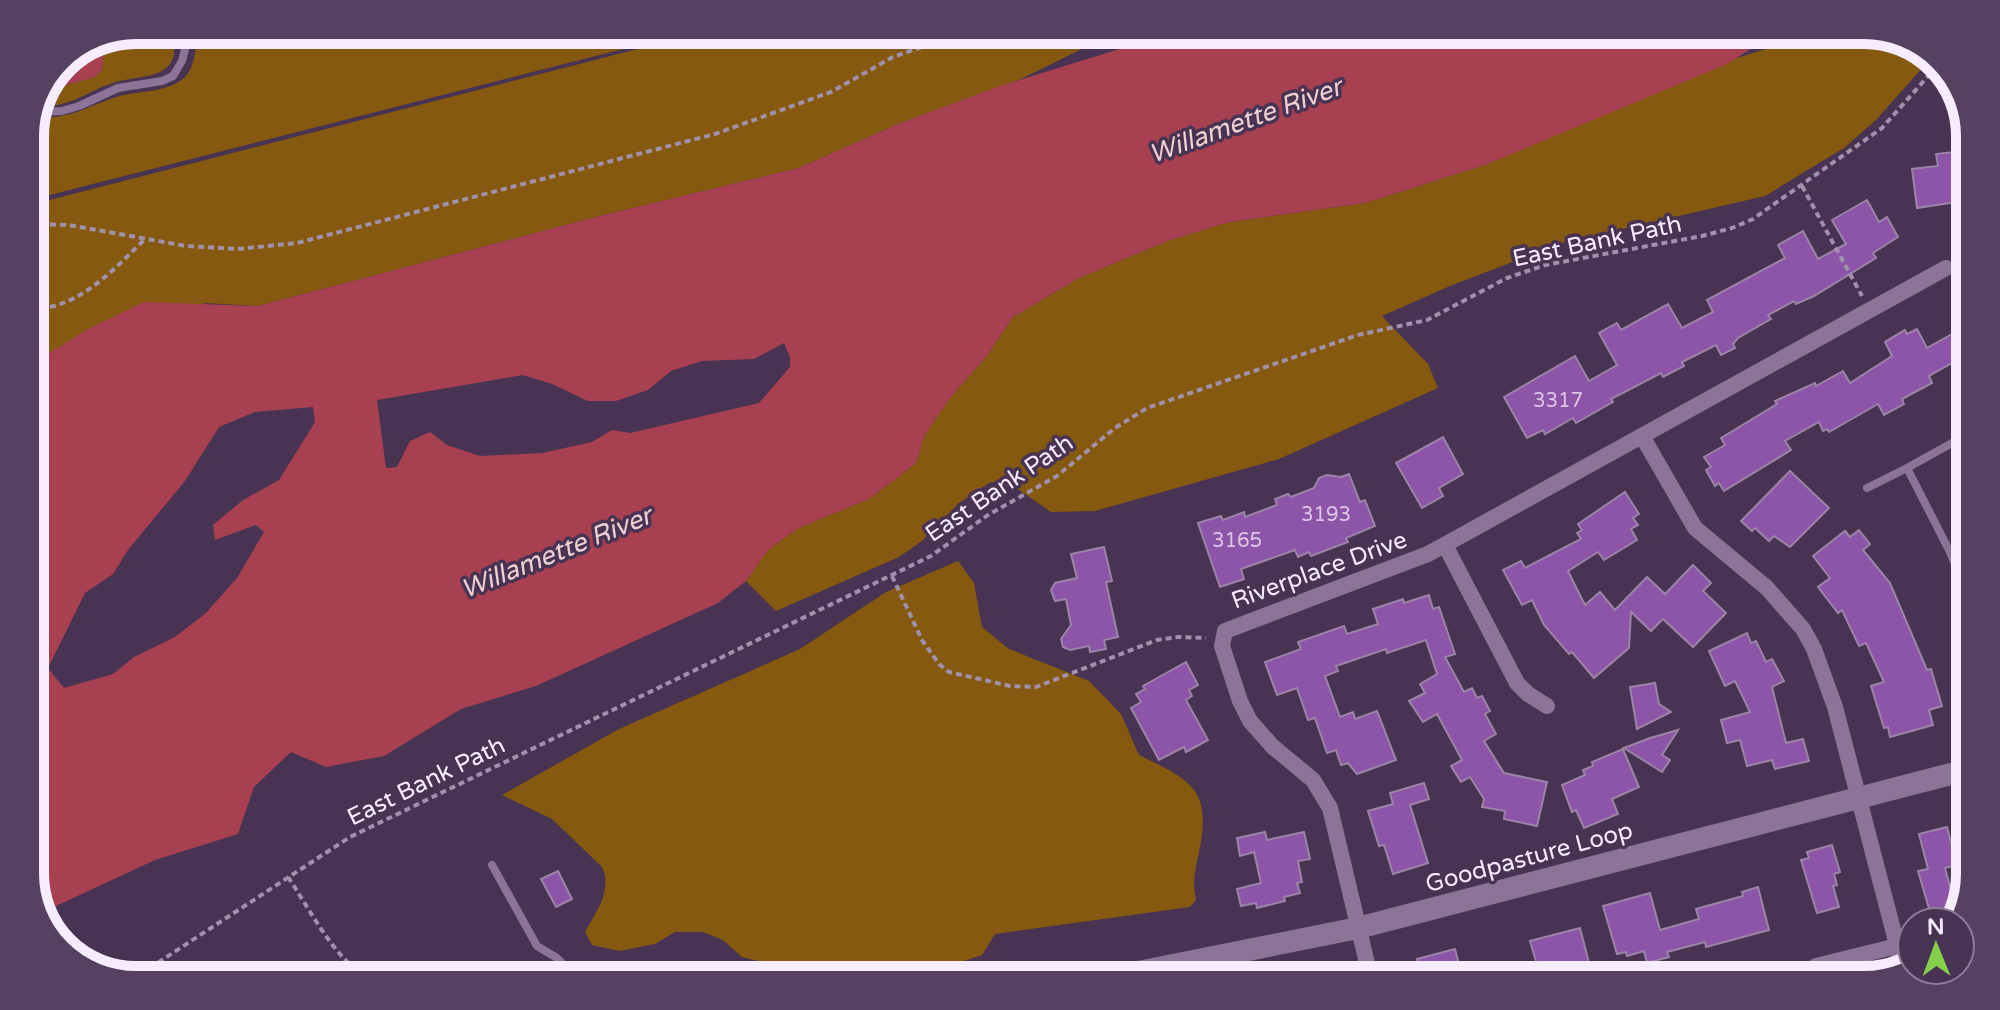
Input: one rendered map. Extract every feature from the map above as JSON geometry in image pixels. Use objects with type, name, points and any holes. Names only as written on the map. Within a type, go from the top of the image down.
[{"type":"street","name":"Riverplace Drive","points":[[1368,966],[1326,798],[1313,780],[1272,746],[1250,721],[1240,701],[1222,638],[1229,629],[1410,562],[1445,545],[1946,268]]},
{"type":"street","points":[[1642,436],[1695,528],[1767,588],[1803,629],[1829,685],[1896,942]]},
{"type":"street","points":[[1445,545],[1517,683],[1547,706]]},
{"type":"street","name":"Goodpasture Loop","points":[[1168,966],[1358,928],[1956,772]]},
{"type":"street","points":[[1816,966],[1896,946]]},
{"type":"lane","points":[[47,112],[62,111],[118,88],[154,83],[173,76],[182,61],[186,44]]},
{"type":"lane","points":[[1867,488],[1956,441]]},
{"type":"lane","points":[[1907,468],[1956,567]]},
{"type":"lane","points":[[492,865],[537,946],[565,966]]},
{"type":"path","points":[[44,224],[69,225],[186,246],[238,249],[297,243],[715,134],[831,92],[893,57],[928,45],[979,47],[1009,44]]},
{"type":"path","name":"East Bank Path","points":[[153,966],[337,845],[379,822],[931,556],[988,515],[1057,476],[1115,428],[1147,408],[1358,335],[1427,320],[1507,278],[1537,267],[1732,228],[1753,219],[1882,128],[1931,73]]},
{"type":"path","points":[[1802,186],[1870,310]]},
{"type":"path","points":[[44,308],[67,301],[91,287],[146,238]]},
{"type":"path","points":[[892,576],[930,652],[949,672],[961,677],[1036,687],[1157,640],[1222,638]]},
{"type":"path","points":[[288,877],[337,949],[354,966]]},
{"type":"shaded area","points":[[136,44],[174,44],[172,61],[165,69],[113,83],[79,98],[50,106],[59,87],[95,77],[102,70],[104,50],[107,49]]},
{"type":"shaded area","points":[[197,44],[643,44],[44,196],[46,118],[68,115],[122,95],[169,86],[185,77]]},
{"type":"shaded area","points":[[657,44],[1092,44],[1021,79],[898,124],[799,168],[604,215],[258,306],[205,303],[44,357],[44,201]]},
{"type":"shaded area","points":[[1782,44],[1864,44],[1888,47],[1924,66],[1876,120],[1844,148],[1765,196],[1562,243],[1382,316],[1428,364],[1438,388],[1279,459],[1095,511],[1051,512],[1005,480],[989,483],[959,503],[922,541],[899,557],[776,611],[746,581],[768,550],[798,528],[869,499],[916,463],[925,434],[1013,317],[1077,279],[1167,241],[1229,222],[1365,203],[1485,165],[1737,58]]},
{"type":"shaded area","points":[[958,561],[974,583],[982,627],[1009,649],[1089,681],[1121,714],[1139,755],[1173,772],[1194,790],[1200,800],[1203,814],[1194,876],[1196,900],[1190,907],[995,934],[982,955],[949,966],[778,966],[742,957],[723,940],[703,932],[675,932],[655,944],[619,951],[592,945],[585,932],[604,892],[606,884],[602,867],[552,819],[502,795],[619,729],[800,649],[886,592]]},
{"type":"water","name":"Willamette River","points":[[1133,44],[1759,44],[1727,64],[1485,165],[1365,203],[1229,222],[1167,241],[1077,279],[1013,317],[925,434],[916,463],[869,499],[798,528],[768,550],[746,581],[718,603],[536,686],[461,709],[384,756],[326,767],[291,752],[254,787],[238,834],[155,860],[51,908],[44,880],[46,355],[88,329],[144,302],[258,306],[604,215],[799,168],[898,124],[1000,86]],"holes":[[[784,343],[790,357],[790,367],[759,403],[630,433],[612,430],[592,442],[542,453],[480,456],[447,445],[430,432],[410,441],[397,467],[386,468],[377,400],[523,375],[552,384],[588,401],[616,401],[648,390],[671,371],[702,361],[754,359]],[[313,407],[315,422],[279,480],[243,500],[213,525],[215,540],[256,525],[264,532],[237,578],[206,613],[175,637],[134,657],[113,674],[64,688],[48,668],[85,593],[113,574],[128,550],[185,481],[219,427],[255,412]]]},
{"type":"water","points":[[104,50],[102,70],[95,77],[59,87],[75,67]]},
{"type":"building","points":[[1956,152],[1956,202],[1917,208],[1912,169],[1938,166],[1936,154]]},
{"type":"building","points":[[1867,200],[1879,222],[1887,217],[1898,237],[1873,253],[1876,258],[1814,296],[1796,304],[1794,301],[1768,315],[1771,319],[1738,338],[1733,344],[1735,348],[1721,355],[1716,345],[1682,362],[1684,366],[1663,377],[1661,373],[1611,399],[1613,402],[1576,423],[1573,418],[1545,434],[1543,430],[1527,438],[1504,397],[1575,356],[1589,381],[1617,365],[1599,333],[1617,323],[1621,330],[1668,304],[1682,328],[1713,312],[1707,300],[1785,258],[1778,245],[1803,231],[1818,259],[1846,244],[1832,220]]},
{"type":"building","points":[[1917,329],[1927,348],[1956,332],[1956,361],[1929,376],[1932,383],[1902,399],[1904,404],[1884,415],[1878,404],[1829,432],[1827,429],[1823,431],[1819,422],[1785,441],[1791,450],[1724,491],[1719,483],[1715,486],[1706,470],[1711,467],[1704,457],[1725,445],[1721,438],[1777,404],[1775,401],[1815,383],[1816,386],[1843,371],[1850,383],[1892,356],[1885,342],[1905,330],[1907,334]]},
{"type":"building","points":[[1443,437],[1463,474],[1439,488],[1443,496],[1422,508],[1396,463]]},
{"type":"building","points":[[1790,471],[1829,508],[1790,547],[1774,536],[1769,541],[1755,528],[1752,531],[1741,521]]},
{"type":"building","points":[[1349,474],[1360,502],[1365,500],[1375,526],[1346,538],[1348,542],[1311,556],[1309,552],[1298,557],[1295,550],[1241,569],[1244,579],[1220,587],[1198,523],[1221,516],[1223,520],[1244,512],[1245,517],[1277,505],[1275,499],[1288,494],[1291,497],[1314,488],[1319,478]]},
{"type":"building","points":[[1625,492],[1639,514],[1633,518],[1638,525],[1631,529],[1637,540],[1604,560],[1598,552],[1568,571],[1585,605],[1600,592],[1615,610],[1647,577],[1665,594],[1693,565],[1711,583],[1703,591],[1726,613],[1693,647],[1663,619],[1651,631],[1631,612],[1629,648],[1594,678],[1544,625],[1532,600],[1522,605],[1503,570],[1521,561],[1525,568],[1581,539],[1577,533],[1582,530],[1578,524]]},
{"type":"building","points":[[1859,530],[1870,544],[1863,550],[1890,583],[1927,670],[1931,669],[1942,706],[1929,710],[1933,725],[1890,737],[1888,727],[1884,728],[1871,686],[1884,682],[1866,643],[1859,646],[1842,610],[1838,613],[1818,587],[1830,578],[1813,556],[1845,531],[1850,537]]},
{"type":"building","points":[[1104,547],[1112,581],[1106,582],[1118,637],[1104,640],[1106,649],[1090,652],[1089,646],[1070,650],[1063,647],[1061,639],[1071,625],[1066,599],[1055,601],[1051,590],[1055,583],[1077,578],[1071,554]]},
{"type":"building","points":[[1429,595],[1433,609],[1439,607],[1455,654],[1445,657],[1464,692],[1472,688],[1477,698],[1482,696],[1490,711],[1485,714],[1496,734],[1484,741],[1504,773],[1547,782],[1537,826],[1504,819],[1505,811],[1482,807],[1484,799],[1470,777],[1461,782],[1451,766],[1462,760],[1437,714],[1423,722],[1409,701],[1425,693],[1420,684],[1437,674],[1426,640],[1387,653],[1386,649],[1336,666],[1338,671],[1325,676],[1340,717],[1353,712],[1355,719],[1377,711],[1396,760],[1357,774],[1348,763],[1341,765],[1336,750],[1327,753],[1315,718],[1308,720],[1297,688],[1277,695],[1265,662],[1301,649],[1298,642],[1344,626],[1347,634],[1378,624],[1373,609],[1403,599],[1404,603]]},
{"type":"building","points":[[1747,633],[1751,643],[1756,641],[1766,662],[1772,659],[1784,681],[1772,687],[1786,743],[1803,739],[1809,761],[1775,769],[1772,760],[1747,766],[1740,740],[1727,743],[1721,720],[1750,712],[1735,681],[1725,686],[1709,651]]},
{"type":"building","points":[[1186,662],[1198,685],[1189,690],[1192,696],[1186,700],[1208,740],[1186,752],[1184,747],[1159,760],[1131,708],[1141,702],[1136,694],[1145,689],[1143,686]]},
{"type":"building","points":[[1655,683],[1659,704],[1671,712],[1637,729],[1630,687]]},
{"type":"building","points":[[1678,730],[1662,755],[1670,760],[1662,772],[1624,748],[1650,738]]},
{"type":"building","points":[[1623,749],[1639,787],[1612,799],[1618,814],[1584,828],[1576,810],[1572,812],[1562,785],[1585,775],[1583,770],[1593,766],[1592,762]]},
{"type":"building","points":[[1424,783],[1429,799],[1410,805],[1428,863],[1393,874],[1384,845],[1379,846],[1368,811],[1393,804],[1390,793]]},
{"type":"building","points":[[1947,827],[1956,861],[1956,865],[1945,868],[1953,898],[1950,906],[1928,906],[1918,871],[1928,869],[1919,834]]},
{"type":"building","points":[[1265,832],[1267,840],[1304,832],[1310,859],[1298,861],[1302,882],[1297,883],[1300,893],[1284,897],[1285,901],[1257,908],[1256,903],[1241,906],[1237,889],[1261,883],[1254,852],[1240,856],[1237,838]]},
{"type":"building","points":[[1832,845],[1840,872],[1834,874],[1837,885],[1833,886],[1839,907],[1817,913],[1801,860],[1809,858],[1807,852]]},
{"type":"building","points":[[558,871],[572,899],[556,907],[541,879]]},
{"type":"building","points":[[1758,887],[1769,930],[1706,947],[1705,942],[1667,952],[1669,957],[1647,963],[1644,951],[1627,956],[1626,952],[1617,954],[1603,906],[1650,893],[1660,930],[1699,919],[1696,909],[1743,896],[1742,892]]},
{"type":"building","points":[[1580,928],[1589,963],[1537,966],[1530,941]]},
{"type":"building","points":[[1455,949],[1459,966],[1419,966],[1417,959]]}]
